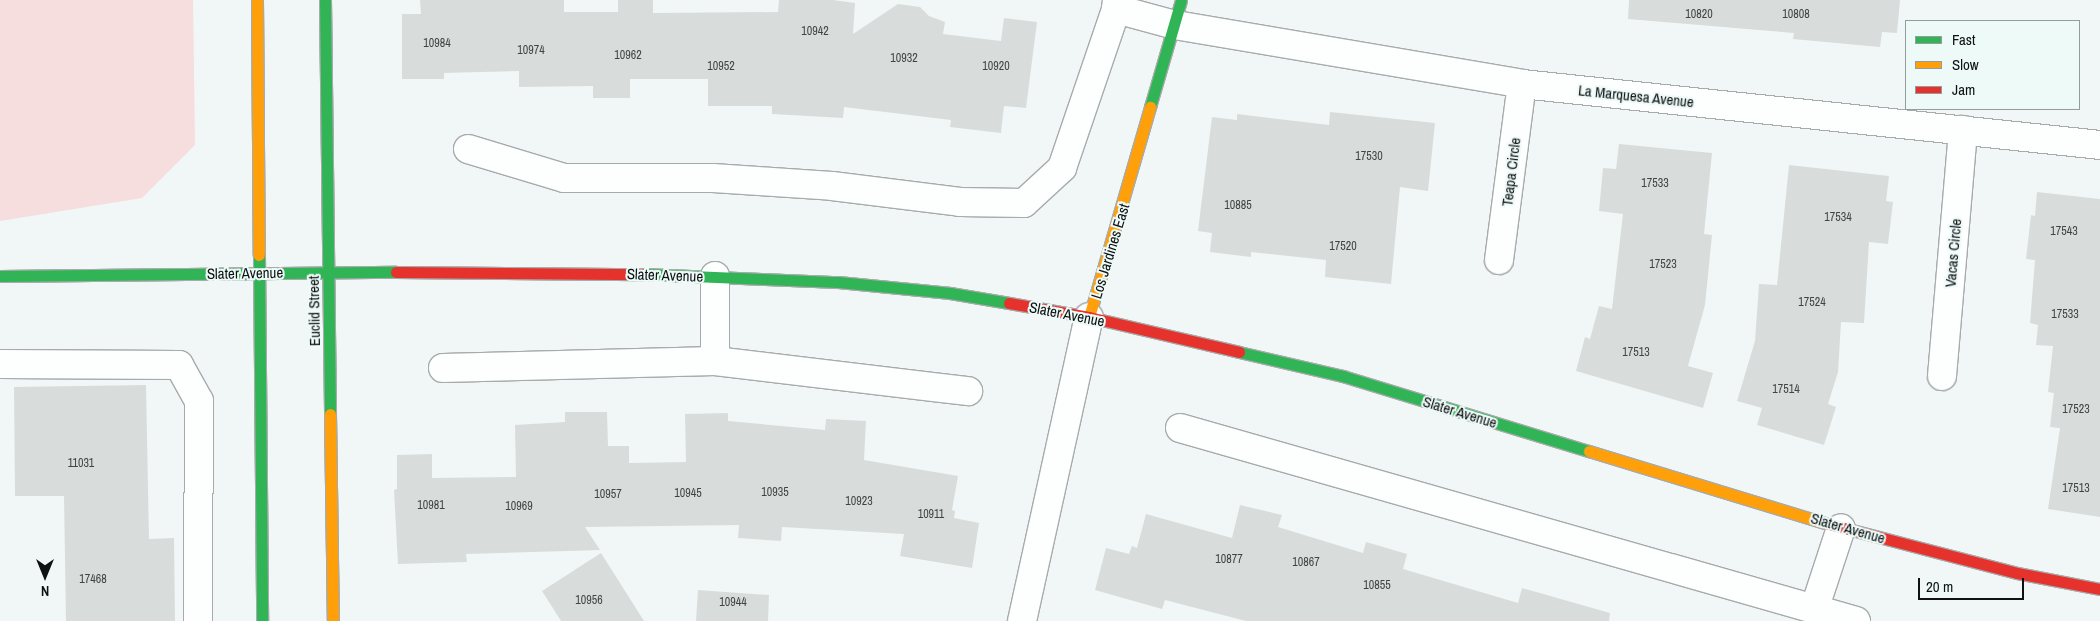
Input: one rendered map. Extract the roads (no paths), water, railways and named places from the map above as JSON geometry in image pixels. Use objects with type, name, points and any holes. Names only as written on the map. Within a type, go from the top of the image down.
[{"type":"main road","points":[[257,0],[262,621]]},
{"type":"main road","name":"Euclid Street","points":[[325,0],[333,621]]},
{"type":"main road","name":"Los Jardines East","points":[[1089,317],[1178,12]]},
{"type":"main road","name":"Slater Avenue","points":[[0,276],[328,271],[715,276],[838,282],[950,293],[1089,317],[1343,376],[1841,528],[2017,573],[2100,589]]},
{"type":"street","name":"La Marquesa Avenue","points":[[1116,4],[1178,12],[1522,84],[2100,145]]},
{"type":"street","points":[[468,149],[564,178],[713,178],[832,186],[960,202],[1024,203],[1062,168],[1116,4]]},
{"type":"street","name":"Teapa Circle","points":[[1499,260],[1522,84]]},
{"type":"street","name":"Vacas Circle","points":[[1942,376],[1963,130]]},
{"type":"street","points":[[715,276],[715,360]]},
{"type":"street","name":"Los Jardines East","points":[[1022,621],[1089,317]]},
{"type":"street","points":[[443,368],[715,360],[968,391]]},
{"type":"street","points":[[0,364],[179,365],[199,401],[198,621]]},
{"type":"street","points":[[1180,428],[1856,621]]},
{"type":"street","points":[[1814,610],[1841,528]]}]
